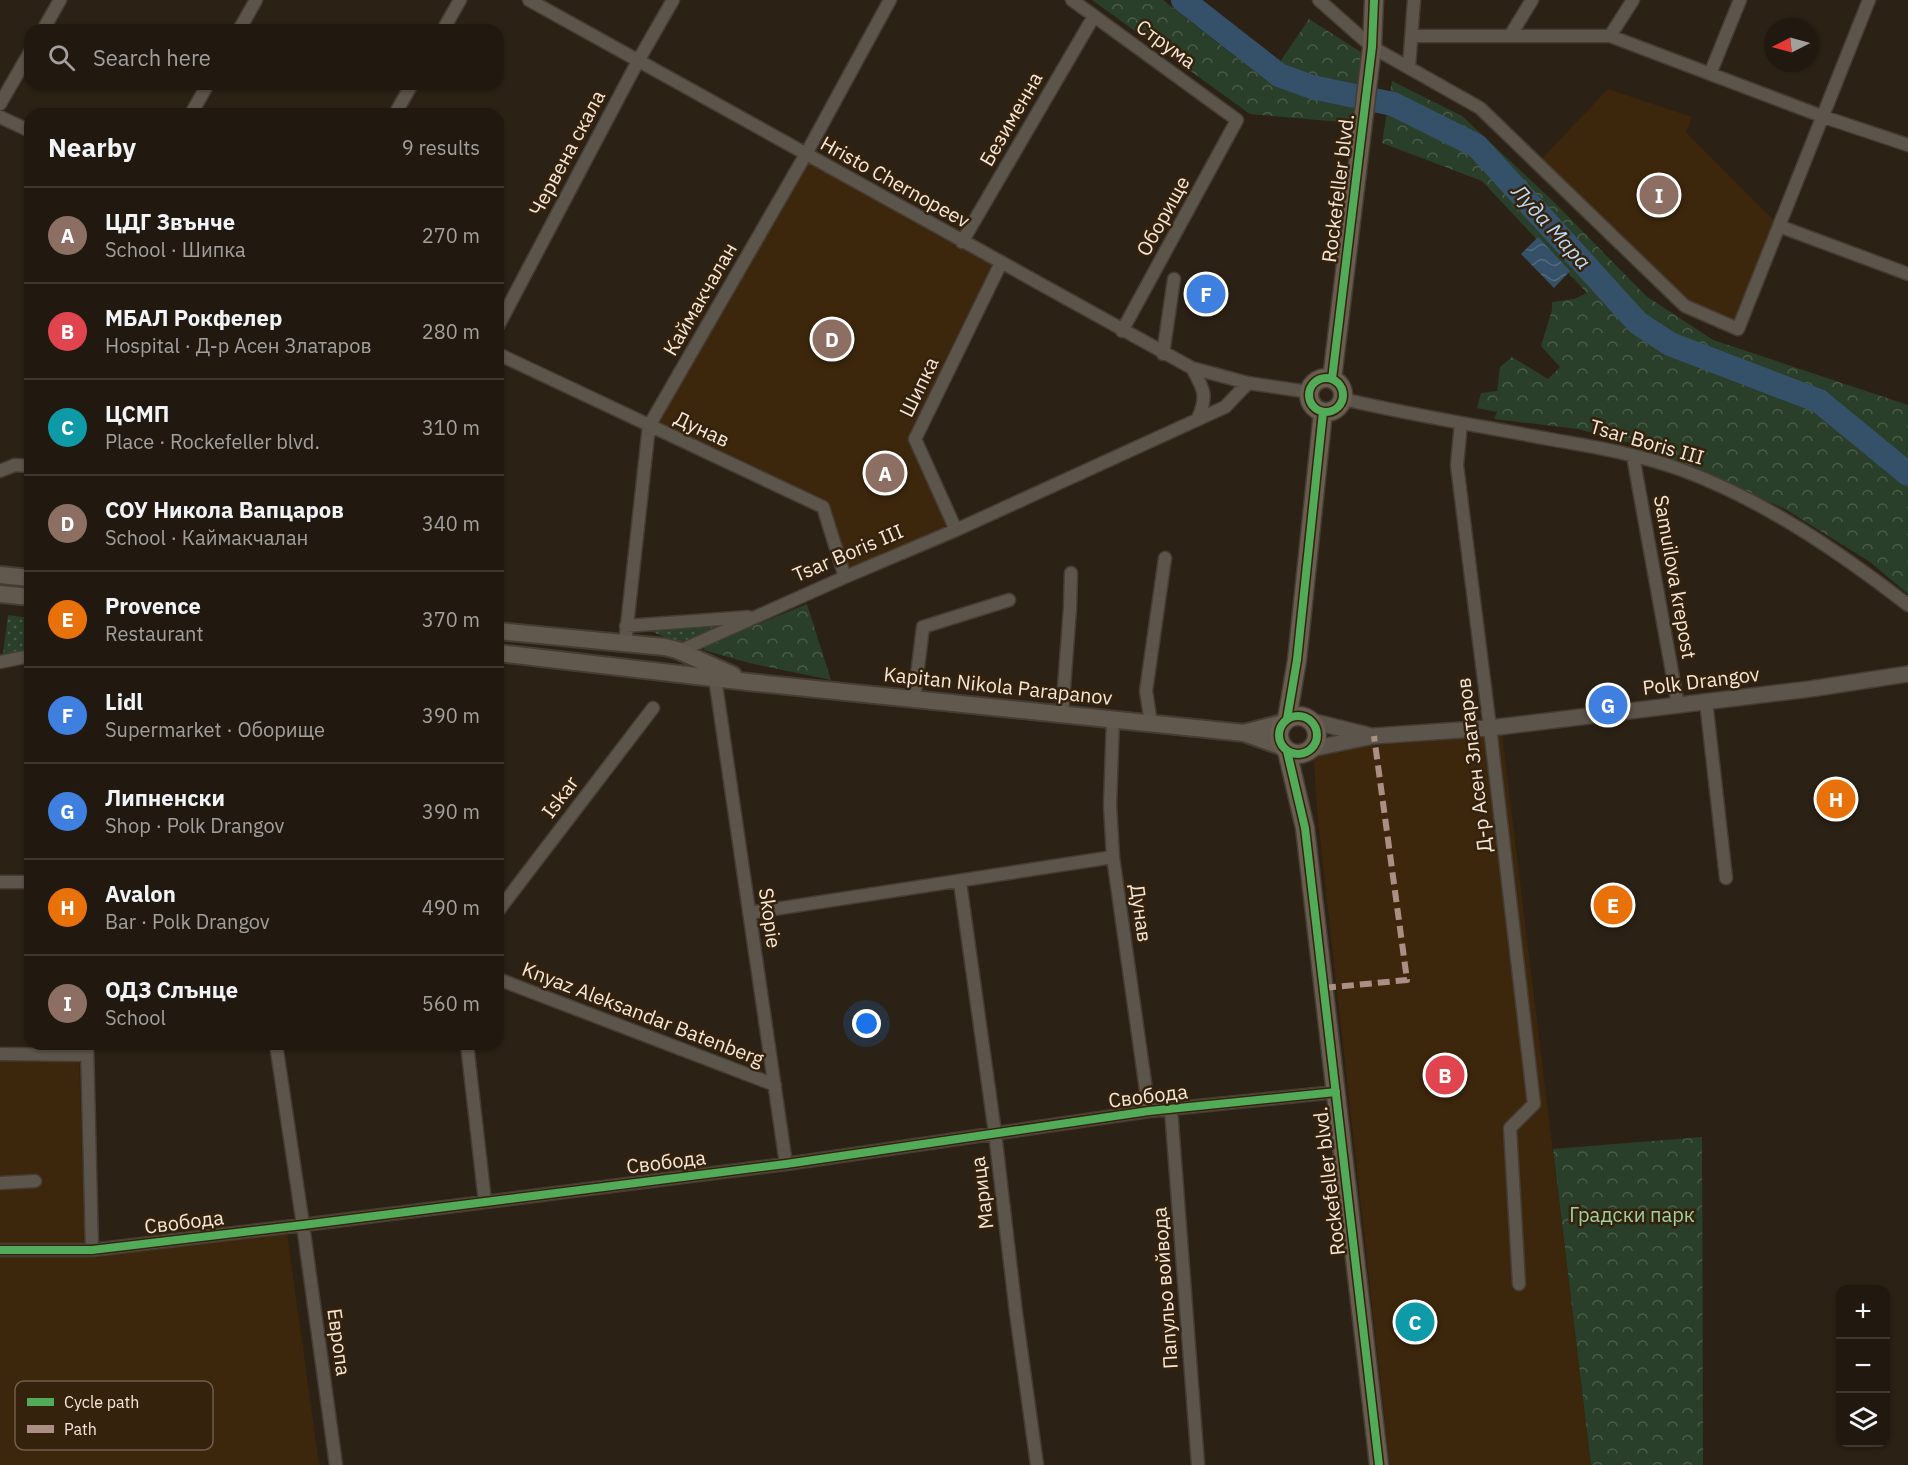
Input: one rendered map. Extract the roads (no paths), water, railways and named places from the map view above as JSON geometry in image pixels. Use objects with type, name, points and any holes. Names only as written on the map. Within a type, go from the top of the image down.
[{"type":"main road","name":"Rockefeller blvd.","points":[[1332,379],[1372,47],[1374,0]]},
{"type":"main road","points":[[1326,378],[1332,379],[1342,389],[1343,399],[1334,411],[1323,412],[1313,407],[1308,398],[1309,392],[1315,382],[1326,378]]},
{"type":"main road","points":[[1297,660],[1309,719],[1316,727],[1317,735],[1316,743],[1297,750],[1279,735],[1285,721],[1297,660],[1323,412]]},
{"type":"main road","points":[[0,575],[24,578]]},
{"type":"main road","points":[[0,594],[24,596]]},
{"type":"main road","name":"Tsar Boris III","points":[[504,632],[671,648]]},
{"type":"main road","points":[[504,654],[661,672],[667,666],[671,648]]},
{"type":"main road","name":"Kapitan Nikola Parapanov","points":[[671,648],[748,682]]},
{"type":"main road","name":"Kapitan Nikola Parapanov","points":[[661,672],[1244,733],[1297,750]]},
{"type":"main road","points":[[1285,721],[1296,715],[1309,719]]},
{"type":"main road","name":"Kapitan Nikola Parapanov","points":[[1244,733],[1285,721]]},
{"type":"main road","name":"Rockefeller blvd.","points":[[1297,750],[1379,1465]]},
{"type":"street","points":[[46,24],[60,0]]},
{"type":"street","points":[[242,24],[256,0]]},
{"type":"street","points":[[446,24],[460,0]]},
{"type":"street","name":"Hristo Chernopeev","points":[[529,0],[1163,354],[1192,368],[1248,383]]},
{"type":"street","name":"Червена скала","points":[[504,315],[638,61],[673,0]]},
{"type":"street","name":"Каймакчалан","points":[[625,644],[649,426],[806,154],[891,0]]},
{"type":"street","name":"Струма","points":[[1072,0],[1237,120]]},
{"type":"street","points":[[1318,0],[1372,47],[1480,108],[1685,306],[1738,329],[1869,0]]},
{"type":"street","points":[[1409,68],[1414,0]]},
{"type":"street","points":[[1510,36],[1532,0]]},
{"type":"street","points":[[1610,36],[1633,0]]},
{"type":"street","points":[[1710,74],[1740,0]]},
{"type":"street","name":"Безименна","points":[[962,242],[1094,16]]},
{"type":"street","points":[[1412,36],[1610,36],[1824,117],[1908,145]]},
{"type":"street","points":[[0,104],[24,62]]},
{"type":"street","points":[[194,108],[205,90]]},
{"type":"street","points":[[398,108],[409,90]]},
{"type":"street","points":[[0,117],[24,128]]},
{"type":"street","name":"Оборище","points":[[1122,331],[1237,120]]},
{"type":"street","points":[[1779,226],[1908,274]]},
{"type":"street","name":"Шипка","points":[[956,530],[915,439],[1001,263]]},
{"type":"street","points":[[1163,354],[1174,279]]},
{"type":"street","name":"Дунав","points":[[504,357],[823,507],[845,577]]},
{"type":"street","points":[[1192,368],[1201,383],[1205,402],[1198,418]]},
{"type":"street","points":[[1248,383],[1309,392]]},
{"type":"street","name":"Tsar Boris III","points":[[671,648],[684,649],[956,530],[1225,407],[1248,383]]},
{"type":"street","name":"Tsar Boris III","points":[[1343,399],[1611,450],[1682,470],[1760,505],[1815,537],[1862,569],[1908,605]]},
{"type":"street","name":"Д-р Асен Златаров","points":[[1461,423],[1457,465],[1534,1104],[1510,1128],[1519,1284]]},
{"type":"street","name":"Samuilova krepost","points":[[1633,456],[1678,705]]},
{"type":"street","points":[[0,471],[15,465],[24,466]]},
{"type":"street","points":[[1151,723],[1146,691],[1165,558]]},
{"type":"street","points":[[1062,714],[1071,573]]},
{"type":"street","points":[[914,699],[923,627],[1009,600]]},
{"type":"street","points":[[626,626],[757,616]]},
{"type":"street","points":[[0,662],[24,657]]},
{"type":"street","points":[[1890,677],[1908,667]]},
{"type":"street","name":"Polk Drangov","points":[[1374,736],[1490,728],[1810,689],[1908,674]]},
{"type":"street","name":"Skopie","points":[[715,678],[786,1164]]},
{"type":"street","points":[[1706,701],[1726,878]]},
{"type":"street","name":"Iskar","points":[[504,902],[653,708]]},
{"type":"street","name":"Дунав","points":[[1113,719],[1110,806],[1113,857],[1149,1111]]},
{"type":"street","points":[[1309,719],[1374,736]]},
{"type":"street","points":[[1297,750],[1374,736]]},
{"type":"street","points":[[749,913],[1113,857]]},
{"type":"street","points":[[0,882],[24,882]]},
{"type":"street","name":"Марица","points":[[960,882],[995,1133],[1037,1465]]},
{"type":"street","name":"Knyaz Aleksandar Batenberg","points":[[504,981],[775,1085]]},
{"type":"street","points":[[0,1054],[87,1050],[92,1250]]},
{"type":"street","name":"Европа","points":[[277,1050],[336,1465]]},
{"type":"street","points":[[468,1050],[485,1202]]},
{"type":"street","name":"Свобода","points":[[0,1250],[92,1250],[786,1164],[1149,1111],[1336,1092]]},
{"type":"street","name":"Папульо войвода","points":[[1172,1109],[1197,1465]]},
{"type":"street","points":[[0,1183],[34,1181]]},
{"type":"water","points":[[1538,237],[1570,271],[1554,288],[1521,254]]},
{"type":"waterway","name":"Луда Мара","points":[[1183,0],[1279,75],[1312,87],[1393,104],[1477,146],[1638,323],[1670,344],[1819,401],[1908,474]]},
{"type":"place","name":"ОДЗ Слънце","points":[[1659,195]]},
{"type":"place","name":"Lidl","points":[[1206,294]]},
{"type":"place","name":"СОУ Никола Вапцаров","points":[[832,339]]},
{"type":"place","name":"ЦДГ Звънче","points":[[885,473]]},
{"type":"place","name":"Липненски","points":[[1608,705]]},
{"type":"place","name":"Avalon","points":[[1836,799]]},
{"type":"place","name":"Provence","points":[[1613,905]]},
{"type":"place","name":"МБАЛ Рокфелер","points":[[1445,1075]]},
{"type":"place","name":"ЦСМП","points":[[1415,1322]]},
{"type":"park label","name":"Градски парк","points":[[1632,1215]]}]
